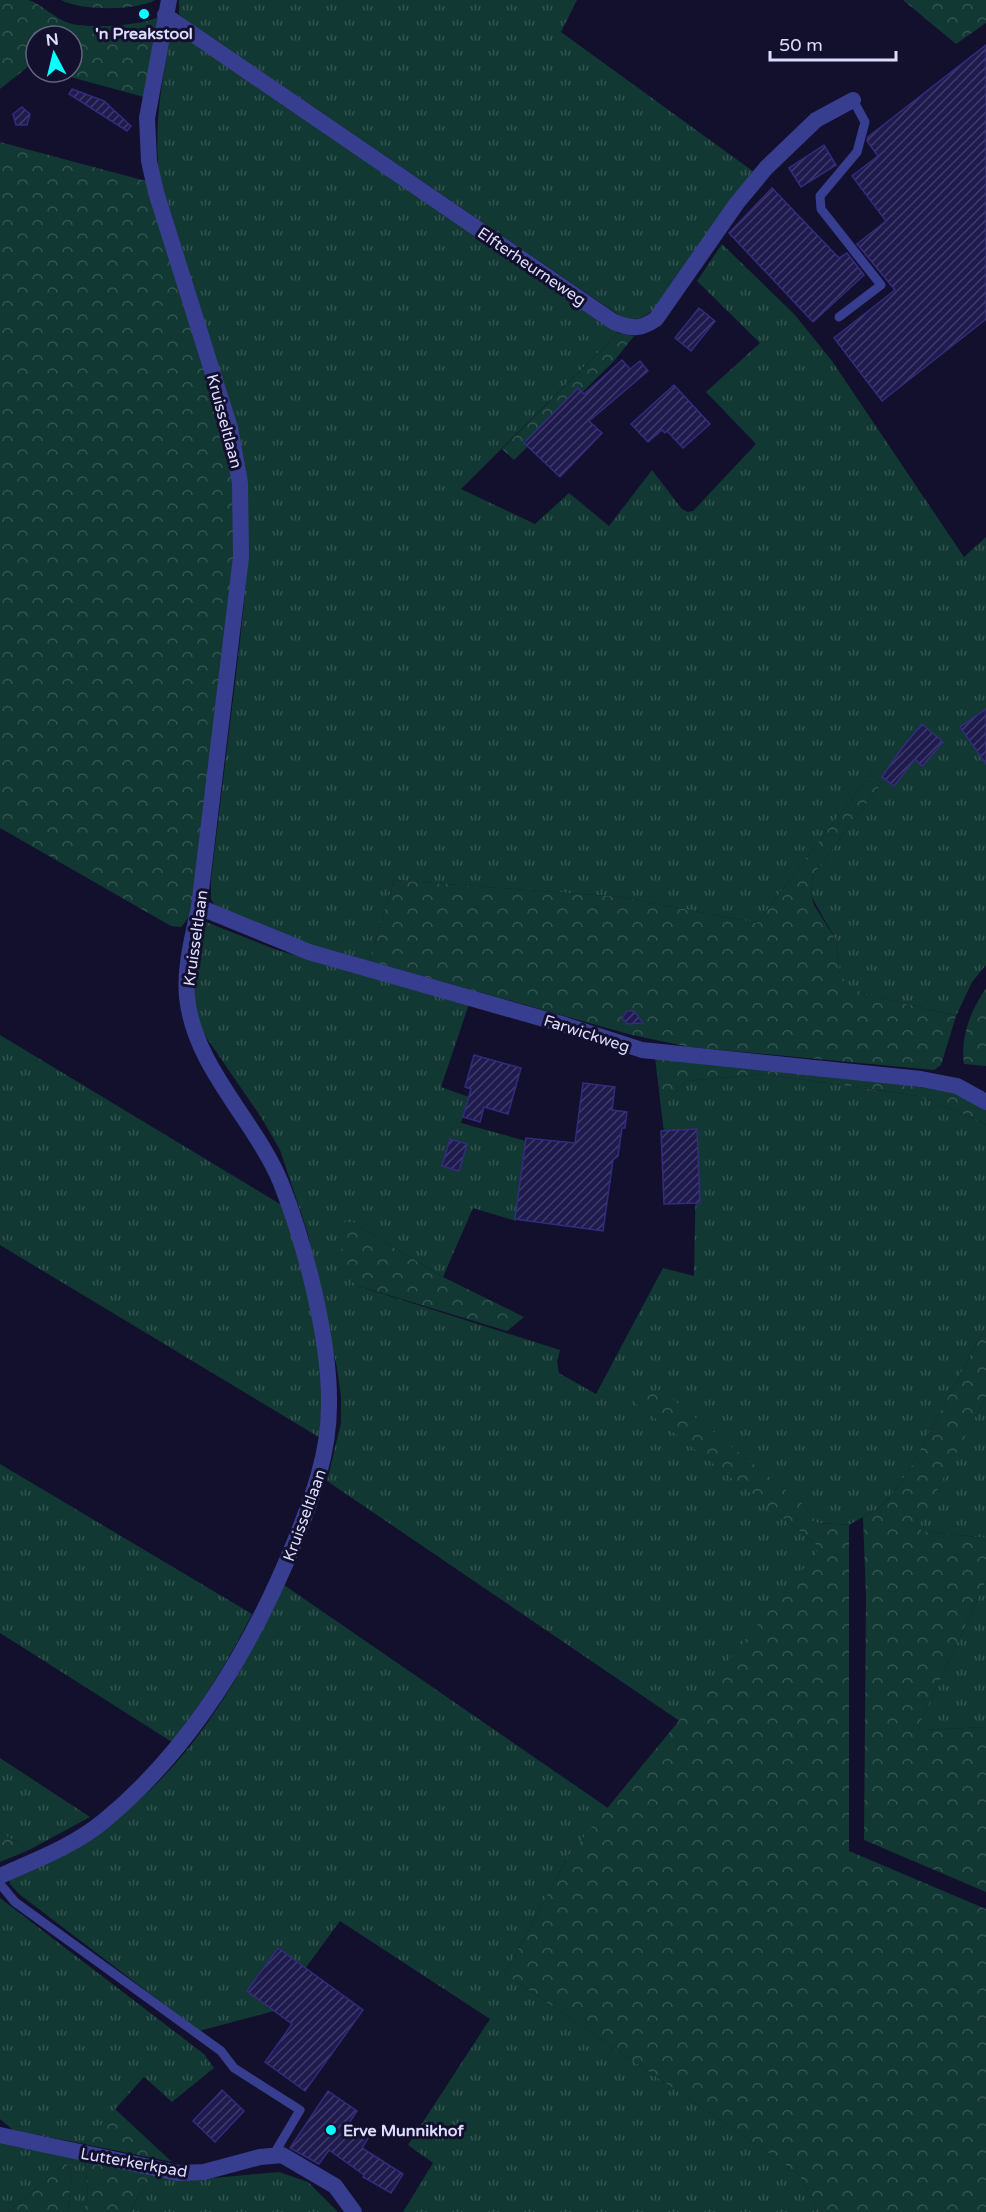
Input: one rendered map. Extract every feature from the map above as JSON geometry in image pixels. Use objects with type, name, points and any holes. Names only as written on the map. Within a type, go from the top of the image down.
[{"type":"street","name":"Elfterheurneweg","points":[[167,7],[614,322],[631,328],[644,327],[662,312],[737,203],[766,168],[816,120],[853,100]]},
{"type":"street","name":"Kruisseltlaan","points":[[0,1876],[69,1845],[103,1822],[169,1757],[198,1721],[234,1664],[279,1580],[315,1493],[325,1453],[330,1404],[321,1330],[303,1252],[280,1182],[258,1138],[206,1057],[193,1025],[187,995],[241,557],[240,483],[230,428],[156,192],[149,161],[147,118],[167,7]]},
{"type":"street","name":"Farwickweg","points":[[199,907],[309,952],[565,1025],[642,1050],[921,1079],[957,1086],[986,1102]]},
{"type":"street","name":"Lutterkerkpad","points":[[0,2135],[178,2173],[204,2172],[274,2154]]},
{"type":"street","points":[[274,2154],[282,2155],[335,2186],[354,2212]]},
{"type":"lane","points":[[840,317],[881,285],[821,209],[820,196],[857,152],[866,122],[853,100]]},
{"type":"lane","points":[[0,1884],[15,1902],[221,2051],[234,2068],[300,2110],[274,2154]]},
{"type":"green space","points":[[0,0],[28,0],[58,18],[74,24],[24,24],[24,70],[0,89]]},
{"type":"green space","points":[[61,0],[155,0],[122,8],[95,8],[70,4]]},
{"type":"green space","points":[[179,0],[577,0],[561,32],[754,172],[663,302],[640,318],[623,318],[183,18],[179,14]]},
{"type":"green space","points":[[903,0],[986,0],[986,23],[956,44]]},
{"type":"green space","points":[[158,17],[144,97],[84,81],[84,25],[139,23]]},
{"type":"green space","points":[[177,31],[618,333],[461,489],[535,524],[569,493],[609,526],[652,470],[682,509],[688,512],[693,511],[756,444],[706,392],[760,343],[697,281],[722,244],[795,315],[832,361],[964,557],[986,537],[986,965],[972,982],[956,1016],[862,993],[846,984],[840,974],[836,940],[811,896],[813,875],[882,783],[871,773],[757,923],[621,897],[394,880],[369,961],[271,933],[215,907],[211,899],[211,879],[243,616],[248,518],[242,453],[235,419],[159,175],[157,140],[161,90],[170,38]]},
{"type":"green space","points":[[0,142],[146,181],[211,383],[233,473],[236,553],[193,912],[181,927],[171,926],[0,828]]},
{"type":"green space","points":[[618,333],[634,336],[614,361],[514,460],[502,449]]},
{"type":"green space","points":[[871,773],[882,783],[813,875],[811,896],[814,905],[836,940],[840,974],[847,984],[862,993],[956,1016],[941,1065],[934,1070],[689,1047],[632,1035],[369,961],[394,880],[621,897],[757,923]]},
{"type":"green space","points":[[206,922],[277,950],[469,1004],[441,1087],[469,1097],[461,1123],[526,1141],[516,1221],[473,1208],[443,1277],[352,1222],[355,1285],[560,1350],[557,1362],[559,1373],[596,1394],[663,1268],[694,1276],[696,1173],[669,1172],[661,1108],[686,1081],[764,1074],[918,1096],[986,1125],[986,1326],[911,1467],[891,1496],[879,1508],[849,1525],[817,1523],[804,1505],[625,1394],[815,1543],[818,1551],[681,1722],[327,1481],[341,1423],[341,1397],[337,1368],[308,1234],[280,1150],[261,1117],[199,1027],[192,989],[203,924]]},
{"type":"green space","points":[[986,988],[986,1066],[964,1064],[965,1034],[976,1005]]},
{"type":"green space","points":[[0,1035],[285,1207],[325,1369],[322,1439],[0,1245]]},
{"type":"green space","points":[[655,1057],[955,1091],[986,1106],[986,1125],[918,1096],[764,1074],[686,1081],[661,1108]]},
{"type":"green space","points":[[345,1222],[352,1222],[443,1277],[524,1317],[507,1331],[355,1285],[343,1268],[340,1228]]},
{"type":"green space","points":[[986,1326],[986,1396],[918,1527],[922,1531],[986,1538],[986,1581],[918,1727],[922,1730],[986,1727],[986,1892],[864,1840],[866,1598],[863,1517],[879,1508],[891,1496],[911,1467]]},
{"type":"green space","points":[[661,1390],[804,1505],[817,1523],[849,1525],[849,1851],[986,1909],[986,2212],[820,2212],[799,2175],[505,1974],[568,1856],[818,1551],[815,1543],[624,1394]]},
{"type":"green space","points":[[986,1396],[986,1538],[922,1531],[917,1527]]},
{"type":"green space","points":[[0,1464],[252,1614],[215,1680],[172,1742],[0,1633]]},
{"type":"green space","points":[[986,1581],[986,1727],[922,1730],[918,1727]]},
{"type":"green space","points":[[284,1585],[608,1808],[568,1856],[505,1974],[799,2175],[820,2212],[403,2212],[433,2163],[408,2145],[490,2019],[340,1921],[274,2011],[199,2031],[19,1894],[10,1884],[9,1879],[120,1815],[172,1767],[195,1740],[235,1680]]},
{"type":"green space","points":[[0,1758],[90,1817],[29,1850],[0,1832]]},
{"type":"green space","points":[[0,1832],[29,1850],[0,1862]]},
{"type":"green space","points":[[0,1898],[204,2054],[214,2068],[172,2102],[144,2077],[84,2144],[13,2130],[0,2119]]},
{"type":"green space","points":[[115,2109],[172,2162],[84,2144]]},
{"type":"green space","points":[[0,2140],[85,2160],[88,2191],[84,2212],[68,2212],[71,2172],[66,2163],[8,2212],[0,2212]]},
{"type":"green space","points":[[85,2160],[153,2174],[129,2212],[84,2212],[88,2191]]},
{"type":"green space","points":[[66,2163],[71,2172],[68,2212],[8,2212]]},
{"type":"green space","points":[[279,2172],[308,2182],[338,2212],[129,2212],[153,2174],[203,2179]]},
{"type":"building","points":[[986,45],[986,319],[882,401],[834,338],[895,290],[857,244],[886,221],[852,176],[878,156],[867,141],[868,137]]},
{"type":"building","points":[[72,89],[104,101],[131,126],[127,131],[69,94]]},
{"type":"building","points":[[22,107],[30,114],[27,125],[16,125],[13,114]]},
{"type":"building","points":[[824,145],[836,165],[801,187],[789,168]]},
{"type":"building","points":[[772,188],[839,258],[847,253],[864,275],[813,322],[729,233]]},
{"type":"building","points":[[699,308],[715,321],[691,351],[675,338]]},
{"type":"building","points":[[622,360],[630,369],[640,361],[648,371],[589,421],[602,433],[560,477],[524,443],[578,388],[584,394]]},
{"type":"building","points":[[674,385],[710,424],[683,448],[667,431],[665,433],[662,430],[648,442],[631,424]]},
{"type":"building","points":[[986,709],[986,764],[960,727]]},
{"type":"building","points":[[922,724],[943,742],[922,766],[915,759],[894,786],[882,777]]},
{"type":"building","points":[[627,1011],[634,1011],[643,1023],[628,1024],[622,1018]]},
{"type":"building","points":[[474,1055],[521,1068],[508,1114],[484,1107],[480,1122],[463,1117],[471,1089],[465,1087]]},
{"type":"building","points":[[583,1083],[615,1087],[612,1110],[627,1112],[618,1156],[613,1160],[603,1231],[515,1219],[526,1138],[575,1143]]},
{"type":"building","points":[[697,1129],[700,1203],[664,1204],[661,1131]]},
{"type":"building","points":[[450,1139],[467,1144],[459,1171],[442,1166]]},
{"type":"building","points":[[278,1948],[363,2010],[305,2091],[265,2062],[292,2024],[247,1991]]},
{"type":"building","points":[[222,2090],[244,2111],[215,2142],[193,2121]]},
{"type":"building","name":"Erve Munnikhof","points":[[328,2091],[357,2111],[349,2123],[369,2137],[362,2148],[403,2174],[391,2193],[363,2177],[364,2175],[329,2150],[319,2164],[290,2148]]},
{"type":"place","name":"'n Preakstool","points":[[144,14]]},
{"type":"place","name":"Erve Munnikhof","points":[[331,2130]]}]
